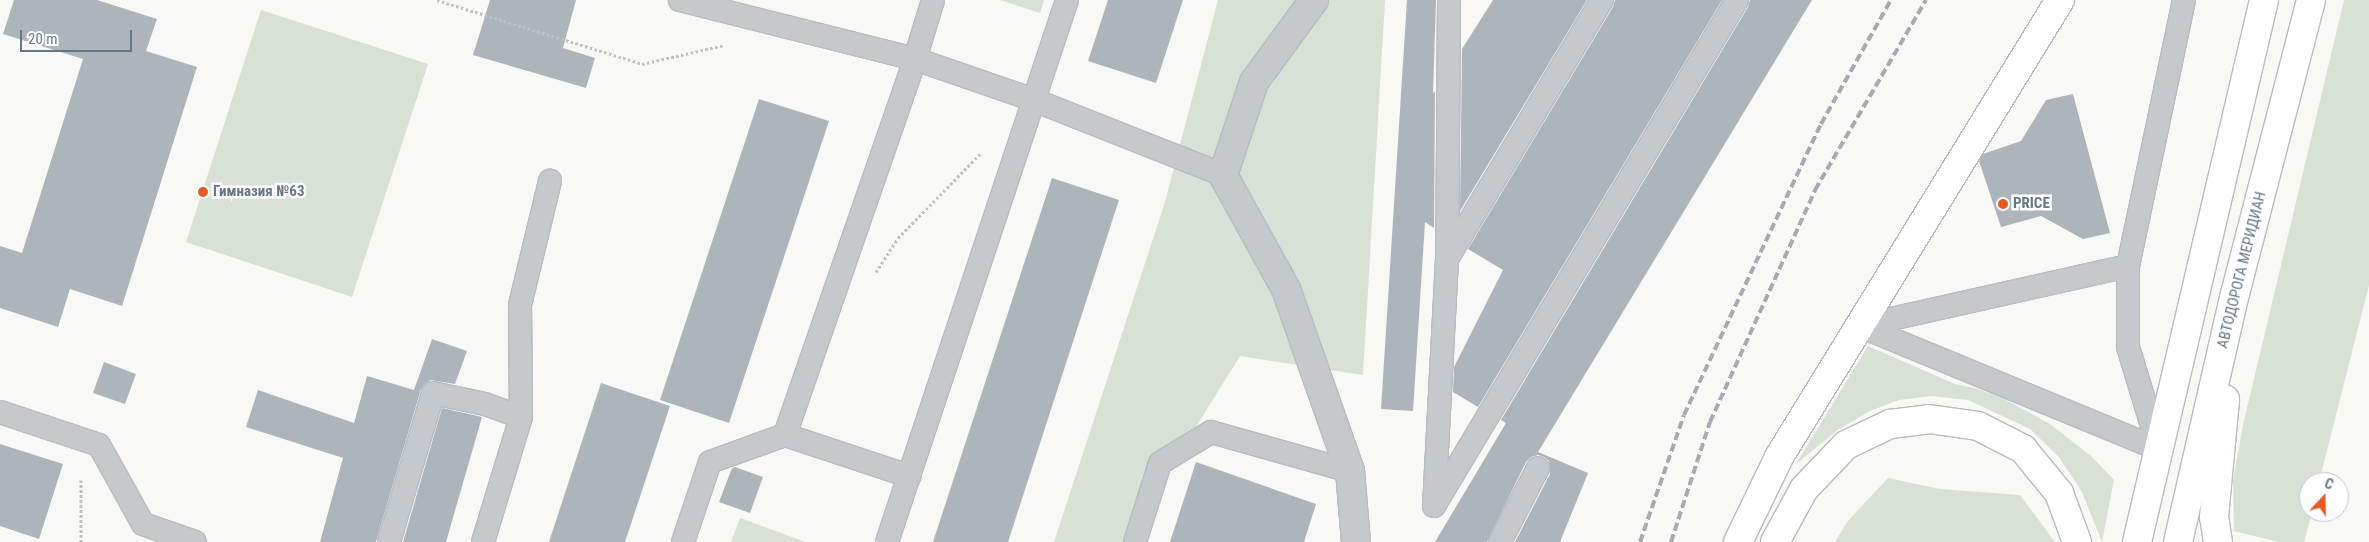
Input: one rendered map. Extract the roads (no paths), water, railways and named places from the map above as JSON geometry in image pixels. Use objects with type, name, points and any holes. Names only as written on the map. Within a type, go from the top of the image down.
[{"type":"main road","points":[[1738,542],[1779,457],[2060,0]]},
{"type":"main road","points":[[2137,542],[2264,0]]},
{"type":"main road","name":"АВТОДОРОГА МЕРИДИАН","points":[[2178,542],[2235,294],[2311,0]]},
{"type":"main road","points":[[2218,542],[2214,517],[2235,294]]},
{"type":"main road","points":[[1775,542],[1804,489],[1846,444],[1890,424],[1929,419],[1978,426],[2023,449],[2059,493],[2077,542]]},
{"type":"street","points":[[1314,0],[1254,82],[1223,175],[1286,289],[1350,471],[1356,542]]},
{"type":"lane","points":[[680,0],[915,59],[1034,100],[1223,175]]},
{"type":"lane","points":[[785,435],[915,59],[933,0]]},
{"type":"lane","points":[[886,542],[1067,0]]},
{"type":"lane","points":[[1446,259],[1602,0]]},
{"type":"lane","points":[[1452,5],[1446,259],[1434,506],[1737,0]]},
{"type":"lane","points":[[2159,448],[2128,347],[2128,266],[2184,0]]},
{"type":"lane","points":[[483,542],[521,417],[520,305],[550,181]]},
{"type":"lane","points":[[1860,326],[2128,266]]},
{"type":"lane","points":[[1860,326],[2159,448]]},
{"type":"lane","points":[[389,542],[433,393],[485,404],[521,417]]},
{"type":"lane","points":[[0,412],[99,445],[143,524],[195,542]]},
{"type":"lane","points":[[1136,542],[1160,463],[1210,432],[1350,471]]},
{"type":"lane","points":[[683,542],[710,462],[785,435],[909,476]]},
{"type":"lane","points":[[1500,542],[1538,468]]},
{"type":"railway","points":[[1640,542],[1684,415],[1821,124],[1891,0]]},
{"type":"railway","points":[[1671,542],[1710,422],[1815,190],[1926,0]]},
{"type":"place","name":"Гимназия №63","points":[[203,192]]},
{"type":"place","name":"PRICE","points":[[2003,204]]}]
